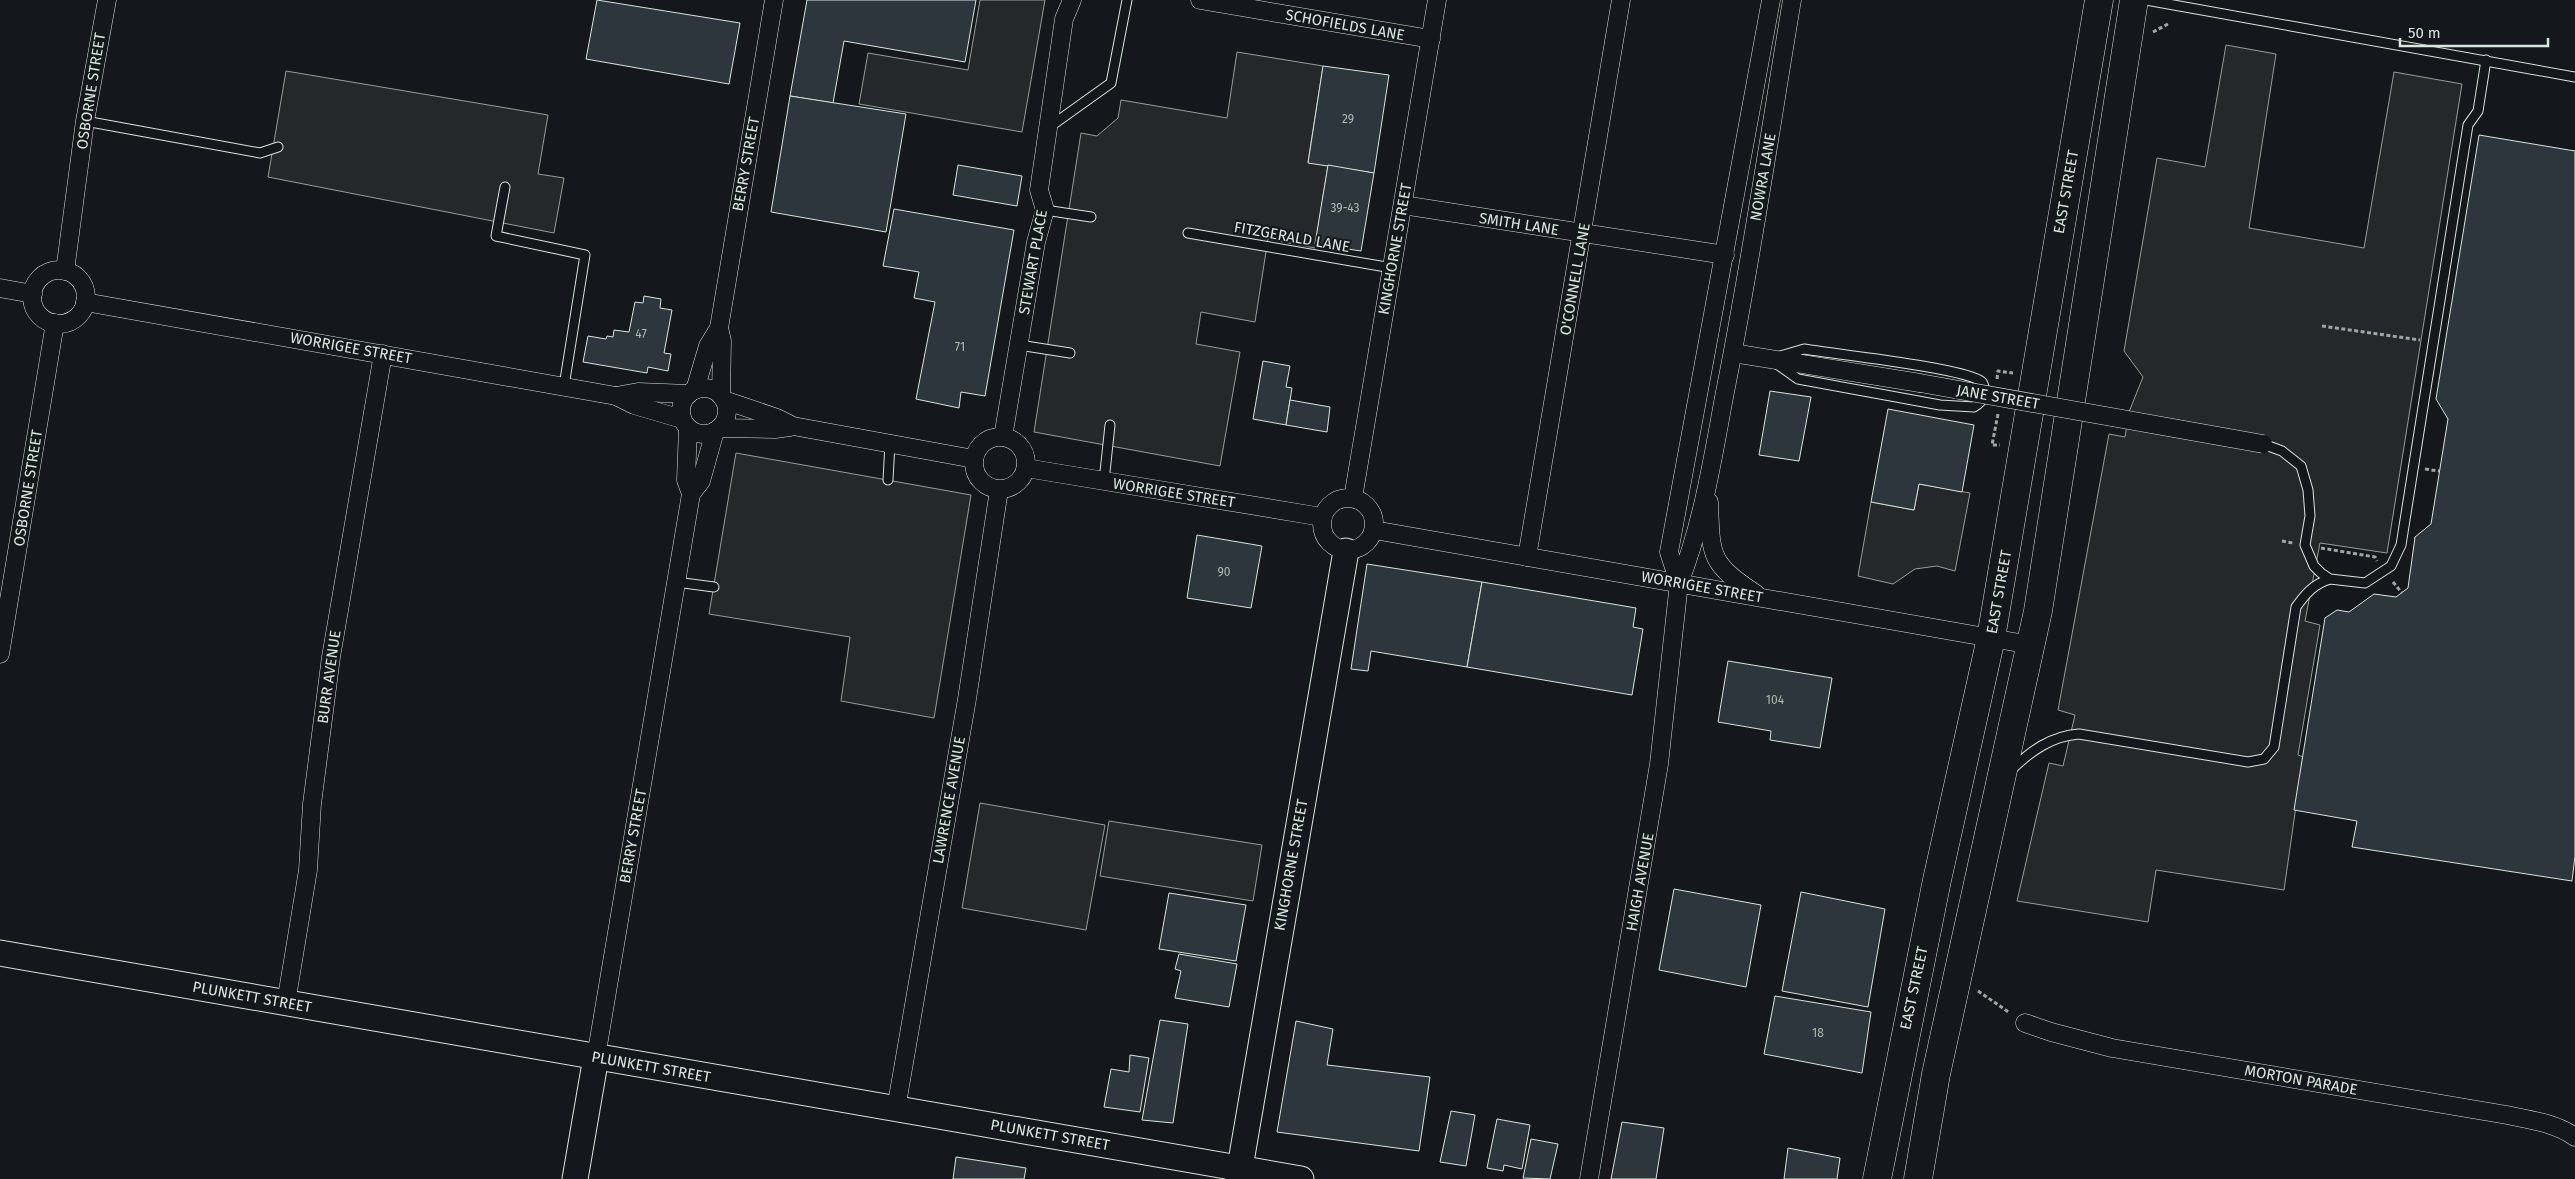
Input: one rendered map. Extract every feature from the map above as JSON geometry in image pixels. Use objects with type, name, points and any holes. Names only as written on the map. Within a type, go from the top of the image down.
[{"type":"highway","name":"EAST STREET","points":[[1877,1179],[1937,880],[1991,638],[2099,0]]},
{"type":"highway","points":[[1918,1179],[1938,1064],[2031,645],[2083,338],[2134,0]]},
{"type":"street","name":"OSBORNE STREET","points":[[65,271],[85,121],[106,0]]},
{"type":"street","name":"BERRY STREET","points":[[692,392],[708,346],[719,328],[774,0]]},
{"type":"street","name":"STEWART PLACE","points":[[1003,437],[1036,242],[1045,210],[1039,190],[1064,19],[1072,0]]},
{"type":"street","name":"SCHOFIELDS LANE","points":[[1200,0],[1431,39]]},
{"type":"street","name":"KINGHORNE STREET","points":[[1353,498],[1437,0]]},
{"type":"street","name":"O'CONNELL LANE","points":[[1527,557],[1621,0]]},
{"type":"street","name":"NOWRA LANE","points":[[1679,584],[1669,552],[1771,0]]},
{"type":"street","name":"NOWRA LANE","points":[[1679,584],[1690,556],[1708,482],[1733,353],[1792,0]]},
{"type":"street","name":"SMITH LANE","points":[[1403,205],[1724,255]]},
{"type":"street","points":[[56,270],[65,271],[79,279],[86,294],[83,310],[71,321],[55,323],[47,321],[36,310],[33,294],[40,278],[56,270]]},
{"type":"street","points":[[0,288],[33,294]]},
{"type":"street","name":"NOWRA LANE","points":[[1717,298],[1733,353]]},
{"type":"street","name":"WORRIGEE STREET","points":[[85,302],[616,396],[634,405],[685,423]]},
{"type":"street","name":"OSBORNE STREET","points":[[0,654],[55,323]]},
{"type":"street","name":"BERRY STREET","points":[[719,328],[722,341],[723,398]]},
{"type":"street","name":"NOWRA LANE","points":[[1696,404],[1733,353]]},
{"type":"street","name":"JANE STREET","points":[[1733,353],[1920,383],[2263,444]]},
{"type":"street","name":"BURR AVENUE","points":[[286,1003],[308,870],[312,804],[331,657],[383,354]]},
{"type":"street","points":[[793,426],[775,429],[717,430],[701,434],[685,423],[682,403],[692,392],[711,389],[723,398],[793,426],[890,442],[974,459]]},
{"type":"street","name":"WORRIGEE STREET","points":[[616,396],[638,392],[692,392]]},
{"type":"street","points":[[717,430],[727,416],[723,398]]},
{"type":"street","name":"BERRY STREET","points":[[575,1179],[690,494],[686,480],[685,423]]},
{"type":"street","name":"BERRY STREET","points":[[690,494],[701,482],[717,430]]},
{"type":"street","points":[[1003,437],[1016,443],[1021,448],[1025,454],[1026,468],[1019,482],[1014,486],[999,490],[983,484],[977,476],[974,459],[981,445],[987,440],[1003,437]]},
{"type":"street","name":"WORRIGEE STREET","points":[[1026,468],[1322,517]]},
{"type":"street","name":"NOWRA LANE","points":[[1708,482],[1714,554],[1721,568],[1732,578],[1762,598]]},
{"type":"street","name":"LAWRENCE AVENUE","points":[[896,1109],[967,699],[999,490]]},
{"type":"street","points":[[1353,498],[1366,505],[1370,510],[1375,523],[1374,530],[1371,537],[1361,548],[1346,551],[1331,545],[1326,540],[1322,532],[1322,517],[1331,504],[1338,500],[1353,498]]},
{"type":"street","name":"WORRIGEE STREET","points":[[1374,530],[2031,645]]},
{"type":"street","name":"KINGHORNE STREET","points":[[1239,1174],[1346,551]]},
{"type":"street","name":"HAIGH AVENUE","points":[[1590,1179],[1659,764],[1679,584]]},
{"type":"street","name":"PLUNKETT STREET","points":[[0,953],[896,1109],[1239,1174],[1301,1179]]},
{"type":"street","name":"MORTON PARADE","points":[[2025,1023],[2112,1048],[2507,1115],[2548,1124],[2566,1130],[2575,1137]]},
{"type":"lane","points":[[1048,128],[1111,83],[1127,0]]},
{"type":"lane","points":[[2146,0],[2575,77]]},
{"type":"lane","points":[[2002,779],[2039,746],[2066,735],[2079,734],[2248,762],[2264,759],[2274,747],[2296,607],[2314,586],[2330,579],[2365,582],[2385,571],[2397,556],[2401,545],[2468,126],[2478,111],[2486,60]]},
{"type":"lane","points":[[85,121],[260,153],[278,147]]},
{"type":"lane","points":[[505,187],[496,236],[585,255],[564,386]]},
{"type":"lane","points":[[1045,210],[1091,217]]},
{"type":"lane","name":"FITZGERALD LANE","points":[[1188,233],[1392,268]]},
{"type":"lane","points":[[1019,344],[1070,353]]},
{"type":"lane","points":[[1804,349],[1946,370],[1978,378],[1985,388],[1985,394],[1983,400],[1974,407],[1940,405],[1798,379],[1770,359],[1804,349]]},
{"type":"lane","points":[[1104,482],[1110,425]]},
{"type":"lane","points":[[888,480],[890,442]]},
{"type":"lane","points":[[2263,444],[2282,451],[2301,466],[2308,490],[2310,516],[2305,545],[2314,566],[2330,579]]},
{"type":"lane","points":[[676,582],[714,587]]},
{"type":"path","points":[[2152,36],[2154,30],[2168,24]]},
{"type":"path","points":[[2322,326],[2405,339],[2433,341]]},
{"type":"path","points":[[1995,389],[1998,371],[2014,374],[2016,364]]},
{"type":"path","points":[[1990,416],[2005,417]]},
{"type":"path","points":[[2305,545],[2375,557],[2402,593]]},
{"type":"path","points":[[1976,990],[2025,1023]]},
{"type":"shaded area","points":[[980,0],[1045,0],[1022,132],[859,104],[868,53],[968,70]]},
{"type":"shaded area","points":[[2226,45],[2276,54],[2249,228],[2364,248],[2394,72],[2462,84],[2387,553],[2320,543],[2305,621],[2320,625],[2298,755],[2303,757],[2284,890],[2156,870],[2148,922],[2017,901],[2049,763],[2063,766],[2075,715],[2058,710],[2109,434],[2125,437],[2129,412],[2143,377],[2124,351],[2157,158],[2205,167]]},
{"type":"shaded area","points":[[1237,52],[1323,66],[1308,162],[1328,165],[1315,248],[1268,239],[1255,322],[1201,312],[1196,344],[1240,352],[1220,466],[1034,432],[1081,133],[1097,136],[1118,118],[1121,100],[1227,118]]},
{"type":"shaded area","points":[[286,71],[548,115],[538,174],[564,178],[554,233],[268,177]]},
{"type":"shaded area","points":[[736,453],[971,495],[934,718],[841,701],[850,637],[709,614]]},
{"type":"shaded area","points":[[1919,484],[1970,493],[1955,571],[1937,566],[1915,569],[1893,584],[1858,576],[1871,502],[1914,510]]},
{"type":"shaded area","points":[[980,803],[1105,825],[1086,930],[962,908]]},
{"type":"shaded area","points":[[1109,821],[1262,845],[1253,901],[1100,876]]},
{"type":"building","points":[[597,0],[740,23],[729,84],[586,59]]},
{"type":"building","points":[[807,0],[976,0],[965,62],[844,41],[833,103],[790,96]]},
{"type":"building","points":[[1323,66],[1389,75],[1374,173],[1308,163]]},
{"type":"building","points":[[790,96],[906,114],[886,232],[771,212]]},
{"type":"building","points":[[2479,135],[2575,151],[2575,856],[2572,881],[2352,847],[2357,821],[2294,810],[2325,618],[2337,610],[2349,612],[2374,594],[2396,597],[2408,588],[2415,537],[2431,524],[2448,419],[2436,399]]},
{"type":"building","points":[[958,165],[1022,176],[1017,206],[953,195]]},
{"type":"building","points":[[1328,165],[1374,173],[1361,251],[1315,244]]},
{"type":"building","points":[[894,209],[1014,230],[985,396],[961,392],[959,408],[916,399],[935,302],[914,298],[919,272],[883,266]]},
{"type":"building","points":[[644,296],[661,299],[660,308],[672,310],[664,353],[671,354],[668,371],[648,367],[647,373],[583,362],[588,336],[606,339],[607,336],[613,337],[614,330],[629,332],[635,302],[643,303]]},
{"type":"building","points":[[1263,361],[1290,366],[1286,387],[1292,388],[1286,425],[1253,419]]},
{"type":"building","points":[[1770,391],[1811,397],[1799,461],[1759,455]]},
{"type":"building","points":[[1290,400],[1330,407],[1327,432],[1286,425]]},
{"type":"building","points":[[1888,409],[1974,425],[1962,492],[1919,484],[1914,510],[1871,502]]},
{"type":"building","points":[[1197,535],[1262,546],[1251,608],[1187,598]]},
{"type":"building","points":[[1367,564],[1482,582],[1467,667],[1371,651],[1368,671],[1351,669]]},
{"type":"building","points":[[1482,582],[1636,608],[1633,627],[1643,629],[1632,695],[1467,667]]},
{"type":"building","points":[[1728,661],[1832,678],[1820,748],[1770,740],[1771,731],[1718,722]]},
{"type":"building","points":[[1674,889],[1761,905],[1746,987],[1659,970]]},
{"type":"building","points":[[1801,892],[1885,909],[1868,1007],[1782,991]]},
{"type":"building","points":[[1169,893],[1246,905],[1236,961],[1159,949]]},
{"type":"building","points":[[1179,954],[1237,964],[1229,1007],[1175,998],[1181,971],[1175,969]]},
{"type":"building","points":[[1775,996],[1871,1012],[1862,1073],[1764,1054]]},
{"type":"building","points":[[1160,1020],[1188,1024],[1173,1123],[1142,1120]]},
{"type":"building","points":[[1296,1021],[1333,1029],[1327,1065],[1430,1077],[1419,1151],[1277,1132]]},
{"type":"building","points":[[1130,1055],[1149,1058],[1140,1112],[1104,1107],[1111,1069],[1129,1072]]},
{"type":"building","points":[[1451,1111],[1475,1115],[1466,1166],[1440,1162]]},
{"type":"building","points":[[1497,1119],[1530,1125],[1522,1169],[1504,1165],[1503,1171],[1487,1168]]},
{"type":"building","points":[[1622,1122],[1664,1128],[1656,1179],[1611,1179]]},
{"type":"building","points":[[1531,1139],[1558,1144],[1550,1179],[1523,1178]]},
{"type":"building","points":[[1788,1148],[1840,1158],[1837,1179],[1784,1179]]},
{"type":"building","points":[[956,1157],[1026,1168],[1024,1179],[953,1179]]}]
